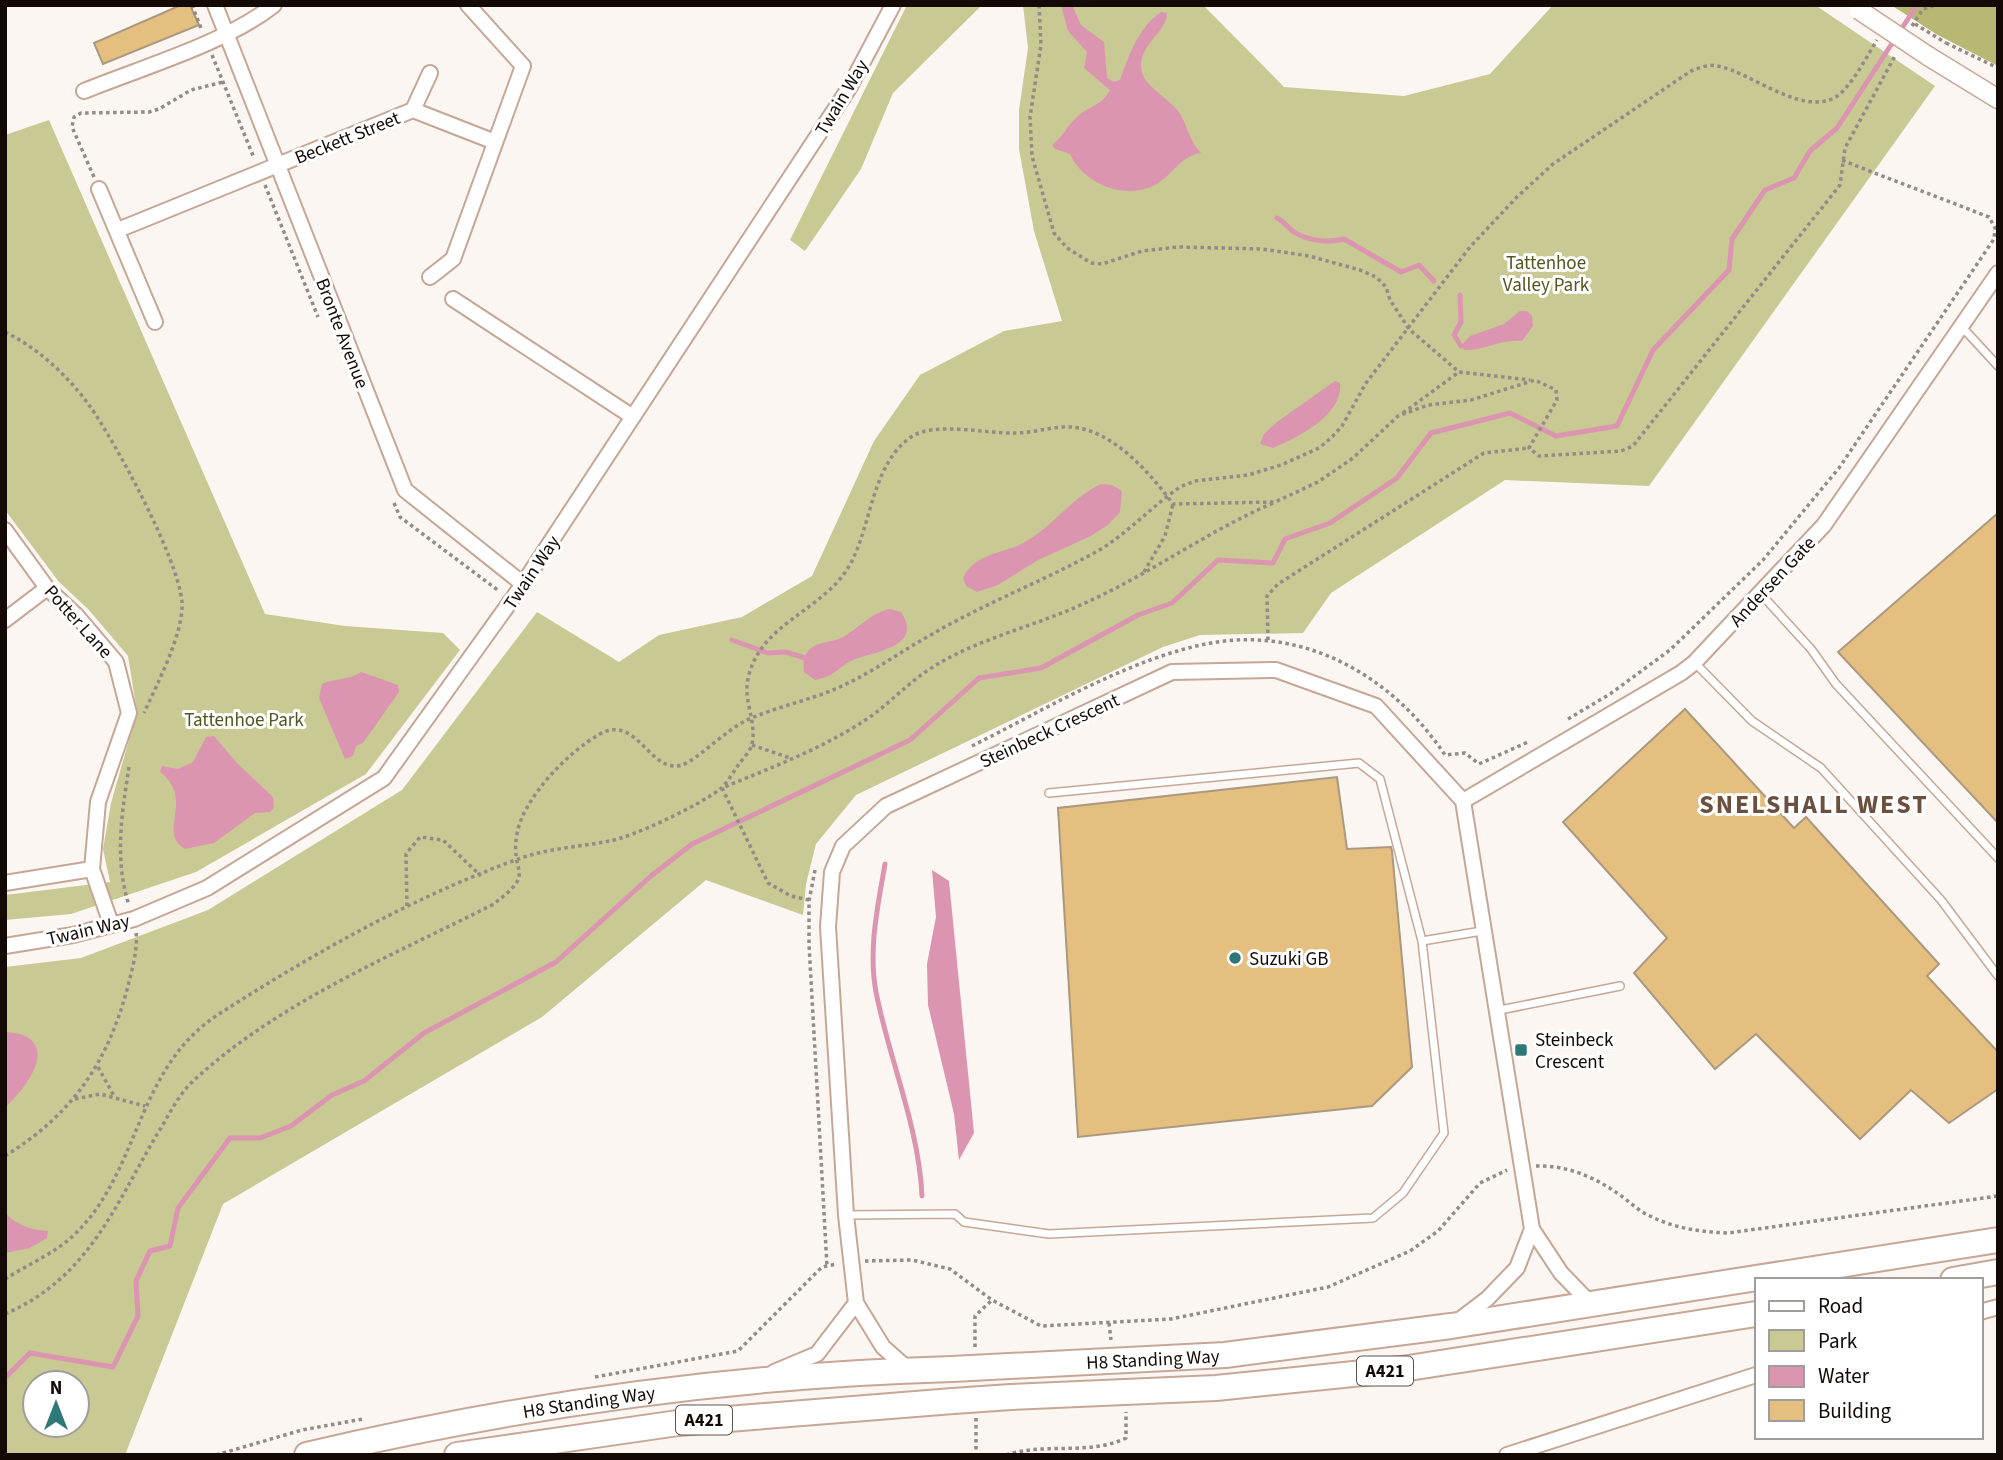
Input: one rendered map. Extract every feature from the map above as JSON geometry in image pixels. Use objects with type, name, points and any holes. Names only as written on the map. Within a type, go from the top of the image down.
[{"type":"highway","name":"H8 Standing Way","points":[[1757,1278],[1998,1240]]},
{"type":"highway","points":[[1964,1278],[1998,1272]]},
{"type":"highway","name":"H8 Standing Way","points":[[307,1455],[418,1429],[588,1399],[760,1379],[1225,1356],[1451,1326],[1755,1278]]},
{"type":"highway","name":"H8 Standing Way","points":[[457,1455],[678,1423],[1011,1397],[1216,1388],[1402,1369],[1755,1314]]},
{"type":"street","name":"Bronte Avenue","points":[[215,5],[405,491],[523,584]]},
{"type":"street","points":[[84,91],[253,22],[274,5]]},
{"type":"street","points":[[430,277],[453,259],[523,66],[468,5]]},
{"type":"street","name":"Twain Way","points":[[5,946],[134,919],[207,888],[384,778],[523,584],[633,417],[849,88],[893,5]]},
{"type":"street","points":[[1856,7],[1998,99]]},
{"type":"street","points":[[413,110],[430,73]]},
{"type":"street","name":"Beckett Street","points":[[118,230],[413,110],[495,142]]},
{"type":"street","points":[[99,189],[155,322]]},
{"type":"street","name":"Andersen Gate","points":[[1462,802],[1694,663],[1824,526],[1998,273]]},
{"type":"street","points":[[453,299],[633,417]]},
{"type":"street","name":"Potter Lane","points":[[5,530],[47,588],[76,615],[116,662],[129,713],[98,802],[92,869],[111,925]]},
{"type":"street","points":[[5,620],[47,588]]},
{"type":"street","name":"Steinbeck Crescent","points":[[909,1370],[883,1348],[856,1303],[846,1215],[828,927],[832,872],[843,846],[886,807],[1172,672],[1276,670],[1376,706],[1462,802]]},
{"type":"street","points":[[1462,802],[1494,1012],[1532,1229],[1561,1273],[1592,1304]]},
{"type":"street","points":[[5,883],[92,869]]},
{"type":"street","points":[[1451,1326],[1487,1300],[1517,1268],[1532,1229]]},
{"type":"street","points":[[760,1379],[817,1354],[856,1303]]},
{"type":"street","points":[[1507,1455],[1755,1374]]},
{"type":"lane","points":[[1962,327],[1998,366]]},
{"type":"lane","points":[[1761,594],[1811,649],[1836,684],[1998,858]]},
{"type":"lane","points":[[1694,663],[1752,721],[1821,768],[1941,900],[1998,976]]},
{"type":"lane","points":[[846,1215],[955,1214],[964,1222],[1049,1234],[1373,1218],[1403,1193],[1444,1133],[1440,1074],[1422,941],[1380,779],[1359,763],[1049,793]]},
{"type":"lane","points":[[1422,941],[1482,931]]},
{"type":"lane","points":[[1494,1012],[1620,986]]},
{"type":"path","points":[[192,5],[259,172]]},
{"type":"path","points":[[1039,5],[1041,45],[1030,117],[1031,156],[1054,233],[1067,248],[1091,263],[1102,264],[1142,251],[1178,247],[1229,247],[1309,256],[1376,277],[1386,287],[1390,300],[1409,329],[1459,373],[1535,380],[1556,390],[1557,400],[1529,448]]},
{"type":"path","points":[[1946,43],[1998,68]]},
{"type":"path","points":[[5,1314],[54,1288],[85,1256],[190,1084],[230,1052],[346,977],[492,905],[520,881],[517,833],[535,795],[573,755],[600,734],[617,729],[627,732],[662,761],[670,766],[681,766],[730,729],[842,687],[934,632],[1098,550],[1167,496],[1195,481],[1248,475],[1319,448],[1342,426],[1366,383],[1470,247],[1553,164],[1690,71],[1719,66],[1773,92],[1818,101],[1833,98],[1843,92],[1874,46]]},
{"type":"path","points":[[1268,640],[1266,596],[1278,584],[1484,453],[1529,448],[1539,456],[1555,457],[1621,451],[1633,446],[1840,185],[1841,160],[1845,148],[1893,58]]},
{"type":"path","points":[[99,189],[72,127],[74,117],[81,113],[149,112],[191,90],[223,82]]},
{"type":"path","points":[[1564,721],[1610,694],[1670,650],[1763,560],[1839,468],[1994,239],[1995,228],[1989,217],[1841,160]]},
{"type":"path","points":[[5,1279],[73,1236],[106,1193],[124,1161],[145,1106],[176,1051],[195,1031],[239,1002],[407,905],[543,851],[614,841],[722,788],[830,742],[871,716],[933,667],[973,647],[1086,603],[1142,574],[1230,521],[1318,482],[1353,458],[1398,416],[1459,373]]},
{"type":"path","points":[[1398,416],[1428,405],[1471,400],[1535,380]]},
{"type":"path","points":[[722,788],[752,745],[747,681],[771,632],[828,593],[847,570],[881,479],[910,438],[938,429],[992,433],[1072,427],[1086,430],[1130,456],[1173,504]]},
{"type":"path","points":[[1173,504],[1275,502]]},
{"type":"path","points":[[1142,574],[1165,536],[1173,504]]},
{"type":"path","points":[[960,752],[1151,660],[1210,643],[1268,640],[1301,646],[1358,668],[1383,686],[1425,725],[1445,755],[1465,753],[1479,764],[1529,742]]},
{"type":"path","points":[[752,745],[792,759]]},
{"type":"path","points":[[722,788],[768,883],[791,896],[809,900]]},
{"type":"path","points":[[407,905],[406,854],[421,837],[443,840],[481,876]]},
{"type":"path","points":[[819,861],[809,900],[827,1266]]},
{"type":"path","points":[[98,1065],[100,1075],[114,1096]]},
{"type":"path","points":[[73,1100],[85,1095],[114,1096],[145,1106]]},
{"type":"path","points":[[588,1378],[738,1351],[822,1267],[851,1262],[912,1260],[950,1269],[992,1300],[1041,1326],[1171,1319],[1328,1287],[1410,1251],[1438,1231],[1480,1183],[1499,1171],[1522,1168],[1552,1165],[1584,1174],[1615,1191],[1647,1215],[1699,1232],[1728,1233],[1998,1196]]},
{"type":"path","points":[[1006,1455],[1025,1449],[1110,1446],[1126,1438],[1127,1390]]},
{"type":"path","points":[[216,1455],[302,1430],[370,1418]]},
{"type":"green space","points":[[907,5],[982,5],[893,93],[861,169],[805,251],[790,240]]},
{"type":"green space","name":"Tattenhoe Valley Park","points":[[1023,5],[1203,5],[1284,87],[1404,96],[1490,74],[1553,5],[1815,5],[1935,86],[1649,486],[1505,480],[1331,593],[1303,633],[1200,635],[1163,647],[856,795],[816,844],[806,884],[803,915],[706,880],[542,1017],[223,1204],[125,1455],[5,1455],[5,967],[81,958],[208,910],[402,790],[537,612],[619,662],[659,635],[742,617],[812,576],[874,441],[920,375],[1004,331],[1062,321],[1034,231],[1019,149],[1019,110],[1028,48]]},
{"type":"green space","name":"Tattenhoe Park","points":[[49,120],[265,614],[345,626],[443,633],[460,650],[366,774],[196,872],[71,914],[5,920],[5,895],[110,882],[103,849],[111,803],[137,712],[128,656],[88,609],[59,582],[5,510],[5,135]]},
{"type":"shaded area","points":[[1891,5],[1998,5],[1998,66],[1936,34]]},
{"type":"water","points":[[1061,5],[1072,5],[1081,25],[1104,42],[1107,78],[1114,82],[1120,80],[1135,43],[1146,26],[1161,12],[1167,13],[1164,24],[1143,55],[1143,74],[1153,88],[1181,115],[1201,153],[1181,162],[1153,186],[1129,191],[1117,190],[1094,181],[1076,164],[1070,154],[1055,149],[1052,145],[1075,119],[1100,102],[1110,90],[1084,68],[1087,52],[1068,31]]},
{"type":"water","points":[[1520,311],[1527,311],[1532,316],[1533,326],[1522,341],[1472,350],[1464,350],[1461,346],[1470,336],[1504,324]]},
{"type":"water","points":[[1335,381],[1340,383],[1335,405],[1317,424],[1273,448],[1260,444],[1264,434],[1277,422]]},
{"type":"water","points":[[1101,484],[1112,485],[1122,491],[1120,512],[1109,524],[1091,536],[1038,560],[998,585],[977,592],[966,586],[963,578],[979,560],[1028,540],[1079,498]]},
{"type":"water","points":[[890,609],[901,612],[907,624],[906,634],[893,647],[853,660],[821,679],[815,680],[804,672],[804,659],[812,648],[843,637],[871,617]]},
{"type":"water","points":[[361,672],[398,685],[399,692],[363,743],[356,746],[353,756],[345,759],[319,698],[322,684]]},
{"type":"water","points":[[214,736],[237,763],[273,797],[274,808],[270,812],[255,813],[214,843],[185,849],[177,842],[174,834],[175,793],[160,772],[162,766],[178,769],[193,762],[206,737]]},
{"type":"water","points":[[932,870],[949,881],[974,1133],[959,1160],[954,1114],[928,1005],[927,964],[936,917]]},
{"type":"water","points":[[5,1032],[23,1035],[33,1042],[37,1051],[32,1074],[5,1107]]},
{"type":"water","points":[[5,1213],[25,1226],[48,1231],[47,1238],[30,1248],[5,1253]]},
{"type":"building","points":[[181,5],[190,5],[199,25],[103,64],[94,43]]},
{"type":"building","points":[[1998,513],[1998,823],[1838,652]]},
{"type":"building","points":[[1685,709],[1794,828],[1806,817],[1939,964],[1927,976],[1998,1052],[1998,1089],[1949,1123],[1911,1090],[1860,1139],[1756,1034],[1715,1069],[1634,973],[1667,938],[1563,822]]},
{"type":"building","name":"Suzuki GB","points":[[1337,777],[1347,849],[1391,847],[1412,1067],[1372,1106],[1078,1137],[1058,808]]},
{"type":"waterway","points":[[5,1378],[30,1353],[113,1367],[138,1316],[136,1281],[150,1251],[170,1246],[178,1208],[230,1138],[260,1138],[291,1126],[332,1095],[364,1081],[424,1033],[556,962],[651,876],[692,844],[910,740],[979,678],[1041,668],[1138,615],[1172,603],[1218,560],[1273,563],[1285,539],[1330,523],[1397,478],[1431,433],[1510,413],[1556,436],[1617,426],[1653,350],[1729,270],[1732,239],[1765,190],[1794,178],[1810,151],[1837,128],[1917,5]]},
{"type":"waterway","points":[[1277,218],[1294,232],[1312,239],[1344,239],[1401,272],[1419,265],[1434,281]]},
{"type":"waterway","points":[[1460,295],[1461,322],[1454,335],[1461,346]]},
{"type":"waterway","points":[[732,640],[768,653],[786,652],[805,658]]},
{"type":"waterway","points":[[885,864],[875,927],[874,976],[882,1017],[910,1119],[922,1196]]},
{"type":"place","name":"Suzuki GB","points":[[1235,958]]},
{"type":"place","name":"Steinbeck Crescent","points":[[1521,1050]]},
{"type":"district","name":"SNELSHALL WEST","points":[[1814,804]]}]
